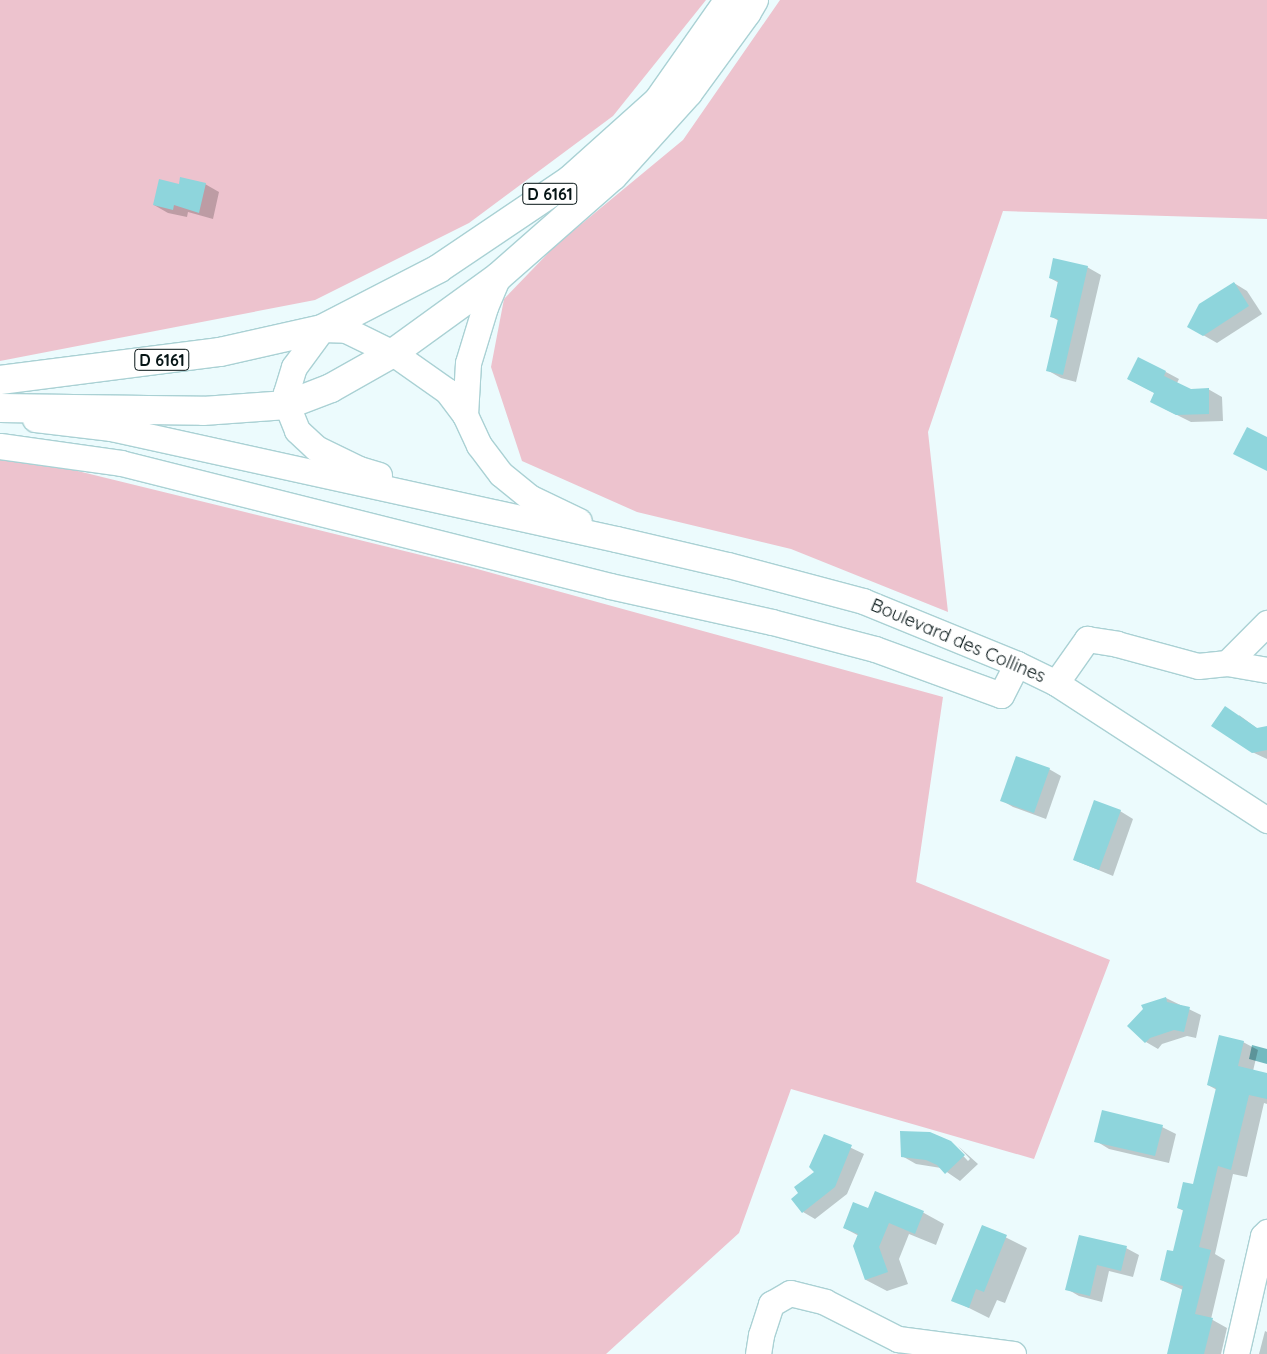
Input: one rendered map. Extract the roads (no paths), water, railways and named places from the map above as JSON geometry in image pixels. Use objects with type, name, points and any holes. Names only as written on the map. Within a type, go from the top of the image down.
[{"type":"main road","name":"D 6161","points":[[0,380],[220,352],[322,329],[438,269],[570,180],[658,101],[729,0]]},
{"type":"main road","name":"D 6161","points":[[0,408],[203,411],[287,405],[331,388],[393,353],[498,277],[613,176],[688,93],[754,0]]},
{"type":"street","points":[[465,415],[468,363],[485,307],[498,277]]},
{"type":"street","points":[[422,498],[404,483],[359,469],[316,448],[296,430],[287,405],[286,393],[294,367],[322,329],[346,330],[393,353],[447,391],[465,415],[479,445],[501,474],[531,498],[616,539]]},
{"type":"street","points":[[0,415],[111,428],[422,498],[616,539]]},
{"type":"street","points":[[0,446],[121,463],[610,586],[772,622],[875,649],[1001,695],[1017,664]]},
{"type":"street","name":"Boulevard des Collines","points":[[616,539],[728,565],[863,601],[1017,664],[1056,683],[1267,820]]},
{"type":"street","points":[[1228,663],[1267,622]]},
{"type":"street","points":[[1056,683],[1087,639],[1117,644],[1198,666],[1228,663],[1267,670]]},
{"type":"street","points":[[1236,1354],[1263,1236],[1267,1232]]},
{"type":"street","points":[[758,1354],[761,1335],[770,1304],[790,1293],[825,1302],[898,1339],[1013,1354]]},
{"type":"water","points":[[1252,1045],[1267,1049],[1267,1064],[1249,1059]]}]
